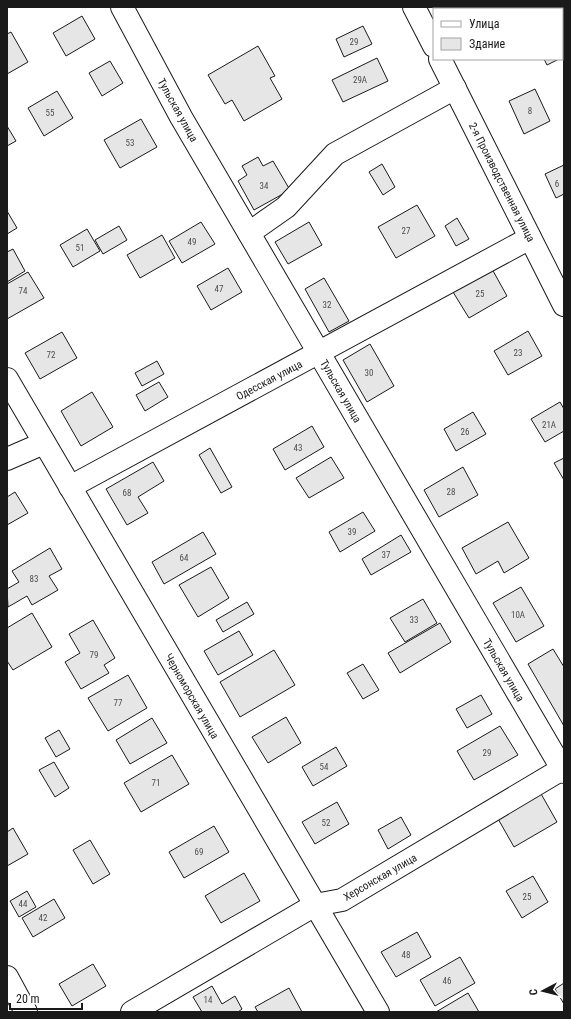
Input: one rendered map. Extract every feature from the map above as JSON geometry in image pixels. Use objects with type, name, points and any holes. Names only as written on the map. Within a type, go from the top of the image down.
[{"type":"street","name":"Тульская улица","points":[[122,7],[181,117],[563,770]]},
{"type":"street","points":[[414,7],[433,44]]},
{"type":"street","name":"2-я Производственная улица","points":[[441,60],[564,305]]},
{"type":"street","points":[[249,233],[286,207],[335,154],[455,88]]},
{"type":"street","name":"Одесская улица","points":[[70,487],[530,238]]},
{"type":"street","name":"Черноморская улица","points":[[7,379],[378,1012]]},
{"type":"street","points":[[7,459],[44,443]]},
{"type":"street","name":"Херсонская улица","points":[[132,1012],[315,905],[342,900],[563,770]]},
{"type":"street","points":[[7,977],[26,1012]]},
{"type":"building","points":[[82,16],[95,39],[66,56],[53,33]]},
{"type":"building","points":[[363,26],[372,44],[344,57],[336,39]]},
{"type":"building","points":[[11,32],[28,62],[7,74],[7,34]]},
{"type":"building","points":[[258,46],[275,76],[270,78],[282,99],[244,121],[232,100],[225,104],[208,75]]},
{"type":"building","points":[[377,58],[388,81],[343,102],[332,80]]},
{"type":"building","points":[[544,60],[557,60],[547,65]]},
{"type":"building","points":[[110,61],[123,83],[102,96],[89,73]]},
{"type":"building","points":[[535,89],[550,121],[524,134],[509,101]]},
{"type":"building","points":[[57,91],[73,118],[44,136],[28,108]]},
{"type":"building","points":[[141,119],[157,147],[120,168],[104,140]]},
{"type":"building","points":[[7,126],[16,141],[7,146]]},
{"type":"building","points":[[258,157],[263,166],[273,161],[290,190],[254,210],[238,181],[247,175],[242,166]]},
{"type":"building","points":[[382,164],[395,187],[383,195],[369,172]]},
{"type":"building","points":[[564,165],[564,194],[556,198],[545,174]]},
{"type":"building","points":[[417,205],[435,236],[396,258],[378,227]]},
{"type":"building","points":[[7,211],[17,228],[7,234]]},
{"type":"building","points":[[457,218],[469,239],[456,246],[445,226]]},
{"type":"building","points":[[201,222],[215,244],[182,263],[169,241]]},
{"type":"building","points":[[309,222],[322,245],[288,264],[275,242]]},
{"type":"building","points":[[119,226],[127,240],[103,254],[95,240]]},
{"type":"building","points":[[87,229],[100,251],[73,267],[60,245]]},
{"type":"building","points":[[162,235],[175,258],[140,278],[127,255]]},
{"type":"building","points":[[13,249],[25,271],[7,282],[7,252]]},
{"type":"building","points":[[228,268],[242,292],[211,310],[197,286]]},
{"type":"building","points":[[492,269],[507,296],[469,318],[453,292]]},
{"type":"building","points":[[28,272],[44,298],[7,319],[7,284]]},
{"type":"building","points":[[324,278],[349,321],[329,332],[305,289]]},
{"type":"building","points":[[528,331],[542,356],[508,375],[494,351]]},
{"type":"building","points":[[62,332],[77,358],[40,379],[25,353]]},
{"type":"building","points":[[370,344],[394,386],[367,402],[343,360]]},
{"type":"building","points":[[157,361],[164,374],[142,386],[135,373]]},
{"type":"building","points":[[159,382],[168,397],[145,411],[136,395]]},
{"type":"building","points":[[92,392],[113,427],[81,446],[61,411]]},
{"type":"building","points":[[560,402],[564,409],[564,431],[545,442],[531,419]]},
{"type":"building","points":[[473,412],[486,434],[456,451],[444,429]]},
{"type":"building","points":[[312,426],[324,447],[285,470],[273,449]]},
{"type":"building","points":[[210,448],[232,487],[221,493],[199,455]]},
{"type":"building","points":[[331,457],[344,478],[309,498],[296,478]]},
{"type":"building","points":[[564,458],[564,480],[554,463]]},
{"type":"building","points":[[153,462],[164,481],[138,497],[148,513],[127,525],[106,489]]},
{"type":"building","points":[[463,467],[478,495],[439,517],[424,490]]},
{"type":"building","points":[[15,492],[28,513],[7,525],[7,497]]},
{"type":"building","points":[[363,512],[375,531],[340,552],[329,532]]},
{"type":"building","points":[[508,522],[529,558],[504,573],[498,561],[476,574],[462,548]]},
{"type":"building","points":[[203,532],[216,554],[164,584],[152,562]]},
{"type":"building","points":[[401,535],[411,552],[371,575],[362,559]]},
{"type":"building","points":[[50,548],[62,569],[49,576],[58,590],[32,605],[27,596],[8,607],[7,589],[19,582],[12,571]]},
{"type":"building","points":[[211,567],[229,598],[198,617],[179,585]]},
{"type":"building","points":[[521,587],[544,626],[516,642],[493,603]]},
{"type":"building","points":[[423,599],[437,623],[405,642],[390,618]]},
{"type":"building","points":[[247,602],[254,614],[223,632],[216,620]]},
{"type":"building","points":[[32,613],[52,647],[13,670],[7,661],[7,628]]},
{"type":"building","points":[[93,620],[115,658],[104,665],[109,673],[81,689],[65,662],[80,653],[69,634]]},
{"type":"building","points":[[440,623],[451,642],[400,673],[388,653]]},
{"type":"building","points":[[239,631],[253,655],[218,675],[204,651]]},
{"type":"building","points":[[553,649],[564,667],[564,726],[528,664]]},
{"type":"building","points":[[274,650],[295,685],[240,717],[220,682]]},
{"type":"building","points":[[363,664],[379,690],[363,699],[347,673]]},
{"type":"building","points":[[128,675],[147,708],[108,731],[88,698]]},
{"type":"building","points":[[481,695],[492,714],[467,728],[456,709]]},
{"type":"building","points":[[286,717],[301,743],[268,763],[252,737]]},
{"type":"building","points":[[152,718],[167,743],[130,764],[116,740]]},
{"type":"building","points":[[500,726],[518,755],[474,780],[457,751]]},
{"type":"building","points":[[59,730],[70,749],[56,757],[45,738]]},
{"type":"building","points":[[336,747],[347,766],[313,786],[302,767]]},
{"type":"building","points":[[172,755],[189,784],[141,812],[124,783]]},
{"type":"building","points":[[54,762],[69,788],[55,797],[39,770]]},
{"type":"building","points":[[540,792],[557,822],[514,847],[497,817]]},
{"type":"building","points":[[337,802],[349,824],[315,844],[302,822]]},
{"type":"building","points":[[401,817],[411,835],[388,849],[378,830]]},
{"type":"building","points":[[214,826],[229,852],[184,878],[169,852]]},
{"type":"building","points":[[13,828],[28,854],[7,866],[7,832]]},
{"type":"building","points":[[90,840],[110,874],[93,884],[73,850]]},
{"type":"building","points":[[244,873],[260,901],[221,923],[205,896]]},
{"type":"building","points":[[533,876],[548,902],[522,918],[506,891]]},
{"type":"building","points":[[27,891],[36,907],[19,917],[10,901]]},
{"type":"building","points":[[54,899],[65,918],[33,937],[22,918]]},
{"type":"building","points":[[417,932],[431,957],[396,977],[381,952]]},
{"type":"building","points":[[460,957],[475,983],[435,1006],[420,980]]},
{"type":"building","points":[[93,964],[106,986],[72,1006],[59,984]]},
{"type":"building","points":[[564,983],[564,1004],[555,989]]},
{"type":"building","points":[[212,986],[222,1004],[235,996],[242,1009],[238,1012],[202,1012],[193,997]]},
{"type":"building","points":[[289,988],[302,1012],[258,1012],[255,1007]]},
{"type":"building","points":[[468,993],[479,1012],[436,1012]]}]
